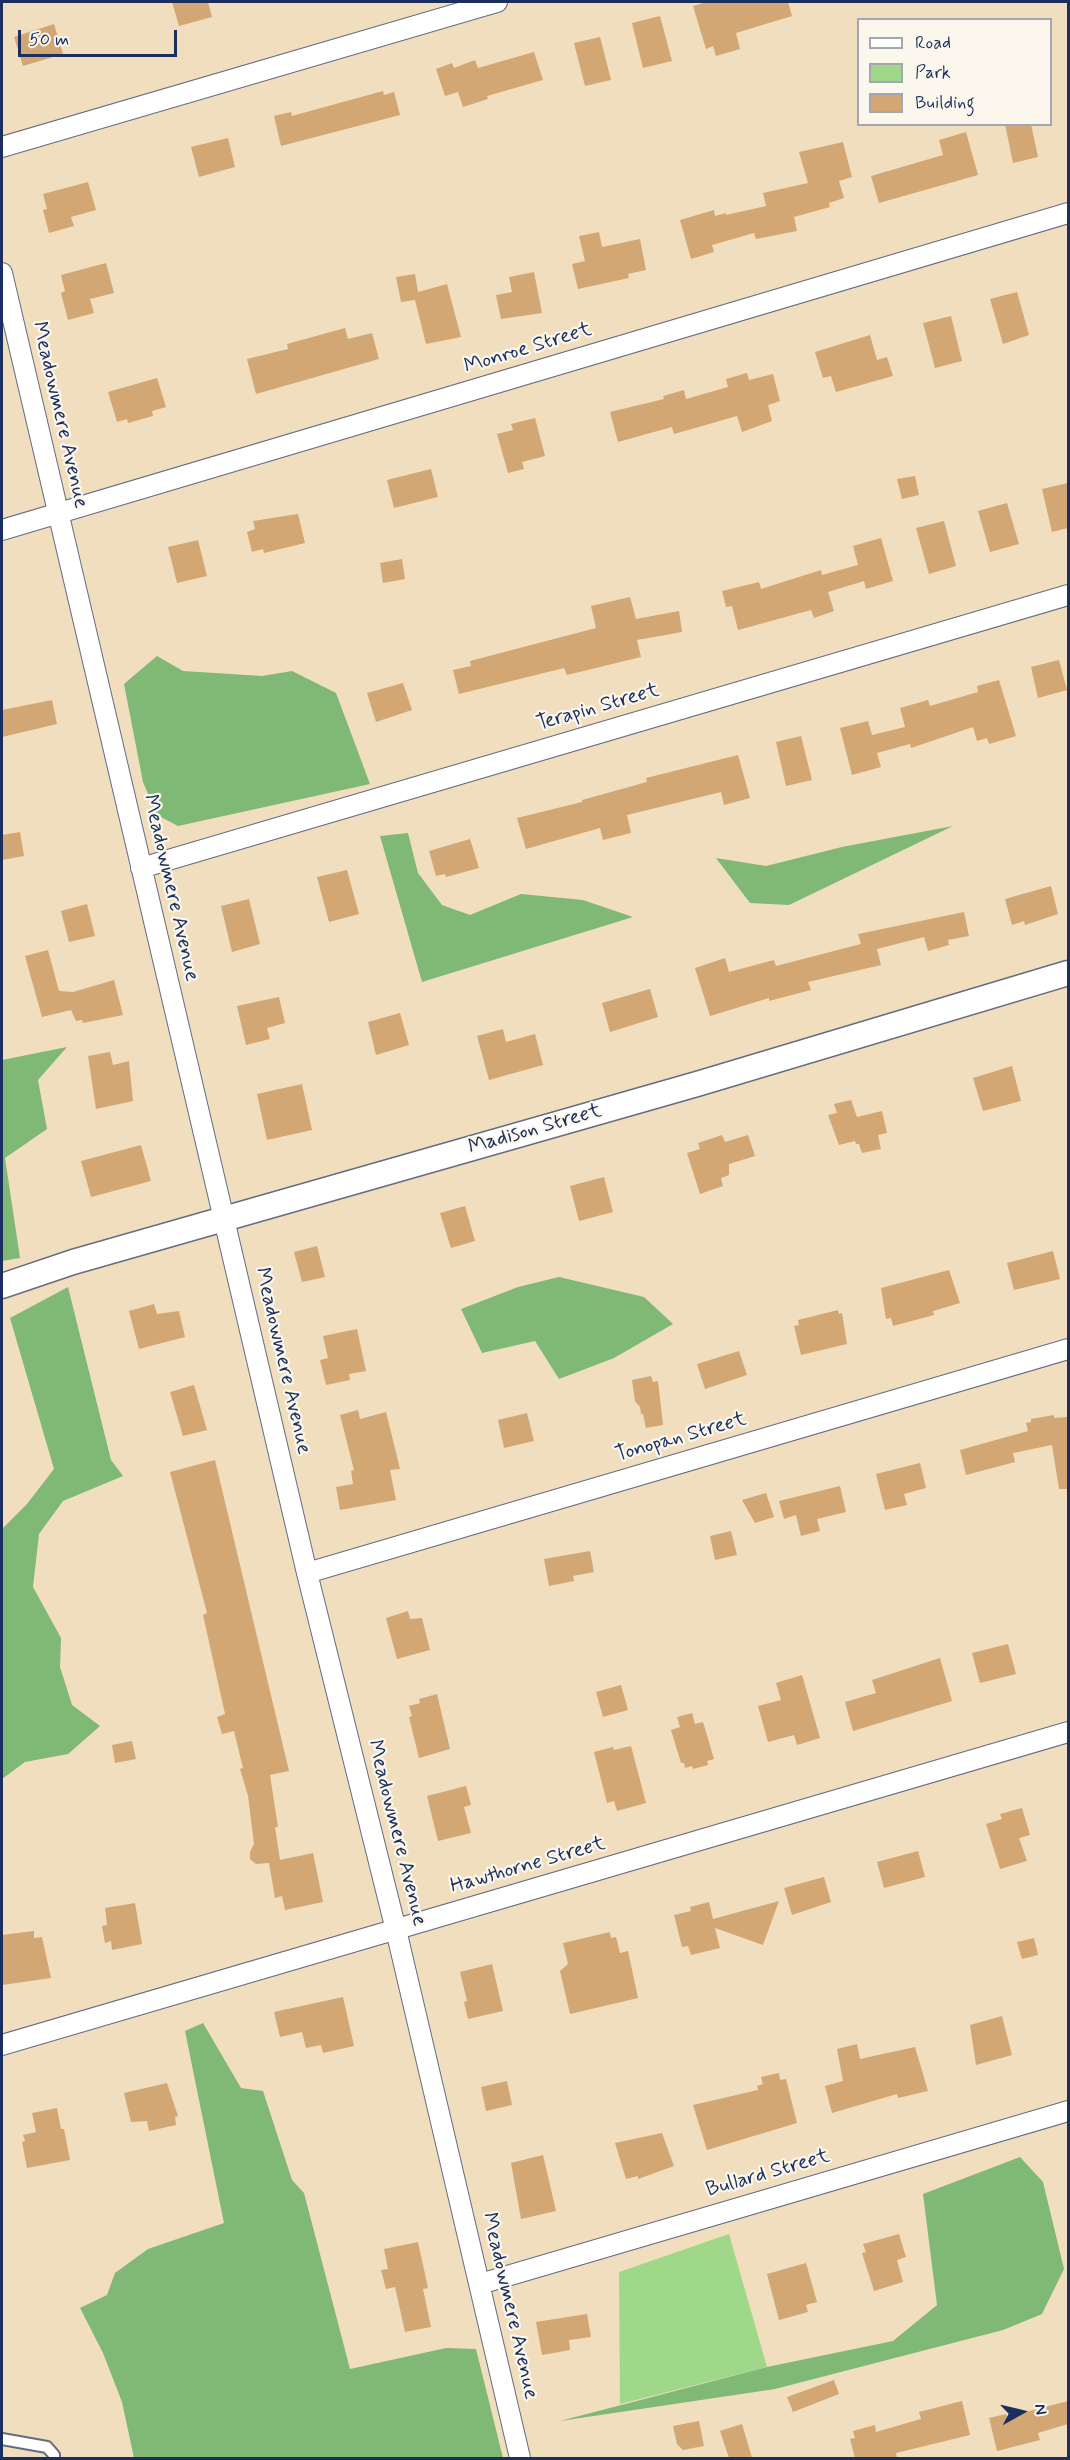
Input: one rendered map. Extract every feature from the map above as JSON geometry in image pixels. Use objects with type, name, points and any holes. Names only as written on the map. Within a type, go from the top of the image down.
[{"type":"street","points":[[2,147],[497,2]]},
{"type":"street","name":"Monroe Street","points":[[2,530],[1068,213]]},
{"type":"street","name":"Meadowmere Avenue","points":[[2,273],[307,1573],[396,1930],[520,2458]]},
{"type":"street","name":"Terapin Street","points":[[141,868],[1068,595]]},
{"type":"street","name":"Madison Street","points":[[2,1286],[73,1262],[225,1220],[1068,973]]},
{"type":"street","name":"Tonopan Street","points":[[307,1573],[1068,1349]]},
{"type":"street","name":"Hawthorne Street","points":[[2,2045],[1068,1732]]},
{"type":"street","name":"Bullard Street","points":[[480,2284],[1068,2111]]},
{"type":"lane","points":[[2,2439],[47,2447],[54,2458]]},
{"type":"green space","points":[[157,656],[183,671],[262,676],[292,671],[336,693],[370,784],[178,826],[157,815],[143,782],[124,684]]},
{"type":"green space","points":[[953,826],[789,905],[750,903],[716,858],[766,866],[842,847]]},
{"type":"green space","points":[[408,833],[418,873],[442,905],[470,915],[521,894],[583,900],[633,917],[422,982],[380,836]]},
{"type":"green space","points":[[67,1047],[38,1080],[47,1129],[5,1158],[20,1258],[2,1261],[2,1060]]},
{"type":"green space","points":[[559,1277],[644,1297],[673,1324],[614,1358],[559,1379],[535,1341],[482,1353],[461,1309],[518,1287]]},
{"type":"green space","points":[[68,1287],[111,1460],[123,1476],[63,1501],[39,1534],[33,1587],[61,1638],[60,1667],[72,1705],[100,1726],[68,1754],[25,1762],[2,1779],[2,1529],[27,1504],[54,1469],[10,1318]]},
{"type":"green space","points":[[203,2023],[241,2088],[263,2091],[292,2180],[304,2193],[350,2369],[446,2348],[476,2349],[503,2458],[134,2458],[122,2402],[103,2353],[80,2308],[107,2295],[115,2273],[148,2249],[224,2223],[185,2031]]},
{"type":"green space","points":[[1020,2157],[1043,2182],[1064,2269],[1042,2314],[1003,2330],[775,2389],[560,2421],[767,2367],[893,2341],[937,2305],[923,2194]]},
{"type":"green space","points":[[729,2234],[767,2367],[620,2404],[619,2272]]},
{"type":"building","points":[[172,2],[208,2],[212,17],[179,26]]},
{"type":"building","points":[[707,2],[788,2],[792,16],[736,33],[740,49],[716,56],[713,46],[706,49],[693,6]]},
{"type":"building","points":[[660,16],[672,61],[643,68],[632,23]]},
{"type":"building","points":[[54,24],[63,54],[23,66],[14,37]]},
{"type":"building","points":[[600,37],[611,80],[585,86],[574,43]]},
{"type":"building","points":[[534,52],[543,80],[487,96],[488,99],[463,107],[458,92],[445,96],[436,69],[452,63],[454,68],[475,60],[478,68]]},
{"type":"building","points":[[383,91],[384,95],[394,92],[400,115],[281,146],[274,116],[291,112],[292,116]]},
{"type":"building","points":[[1005,126],[1031,126],[1038,157],[1013,163]]},
{"type":"building","points":[[966,132],[978,175],[879,203],[871,176],[943,155],[939,140]]},
{"type":"building","points":[[228,138],[235,167],[199,177],[191,147]]},
{"type":"building","points":[[843,142],[852,177],[839,181],[844,198],[829,203],[830,207],[794,217],[797,231],[756,239],[754,233],[712,245],[714,252],[691,259],[680,220],[714,210],[715,216],[766,206],[763,193],[808,183],[799,152]]},
{"type":"building","points":[[88,182],[96,210],[71,217],[74,226],[49,233],[43,210],[47,209],[43,194]]},
{"type":"building","points":[[599,232],[602,247],[640,239],[646,270],[628,274],[629,278],[578,289],[572,264],[585,261],[579,236]]},
{"type":"building","points":[[106,263],[114,293],[90,299],[94,313],[68,320],[61,293],[65,291],[61,275]]},
{"type":"building","points":[[534,272],[542,313],[501,319],[496,295],[512,292],[509,277]]},
{"type":"building","points":[[415,274],[418,292],[447,284],[461,337],[426,344],[415,300],[401,302],[396,277]]},
{"type":"building","points":[[1017,292],[1029,335],[1003,344],[990,299]]},
{"type":"building","points":[[951,316],[962,361],[935,368],[923,323]]},
{"type":"building","points":[[345,328],[348,339],[372,333],[379,359],[256,394],[247,359],[288,349],[287,344]]},
{"type":"building","points":[[870,335],[877,360],[887,357],[893,376],[836,392],[831,376],[823,378],[815,352]]},
{"type":"building","points":[[747,373],[749,380],[773,374],[780,401],[768,405],[772,421],[742,432],[737,416],[674,434],[672,427],[618,442],[610,412],[664,399],[663,396],[684,390],[686,399],[728,387],[726,379]]},
{"type":"building","points":[[157,378],[166,407],[152,411],[153,416],[128,423],[127,419],[117,422],[108,392]]},
{"type":"building","points":[[535,418],[545,456],[522,462],[524,469],[508,473],[497,434],[513,430],[511,424]]},
{"type":"building","points":[[431,469],[438,497],[394,508],[387,480]]},
{"type":"building","points":[[915,476],[919,495],[902,499],[897,479]]},
{"type":"building","points":[[1068,483],[1068,528],[1052,532],[1042,489]]},
{"type":"building","points":[[1007,503],[1019,544],[990,552],[978,511]]},
{"type":"building","points":[[298,514],[305,543],[264,553],[263,549],[252,552],[247,532],[255,529],[253,521]]},
{"type":"building","points":[[944,521],[956,566],[929,574],[916,528]]},
{"type":"building","points":[[881,538],[893,581],[866,589],[864,581],[828,592],[834,611],[814,618],[811,610],[738,630],[732,606],[726,607],[722,591],[759,582],[761,589],[821,570],[822,575],[858,565],[853,546]]},
{"type":"building","points":[[198,540],[207,576],[177,583],[168,547]]},
{"type":"building","points":[[402,559],[405,579],[383,583],[380,563]]},
{"type":"building","points":[[630,597],[636,619],[679,611],[682,632],[637,640],[641,657],[567,675],[564,668],[459,694],[453,670],[471,666],[470,661],[596,628],[591,606]]},
{"type":"building","points":[[1059,660],[1067,690],[1038,698],[1031,667]]},
{"type":"building","points":[[999,680],[1016,736],[989,744],[987,738],[977,741],[973,727],[911,748],[910,744],[877,753],[881,767],[852,775],[840,728],[868,721],[872,735],[905,727],[900,708],[928,700],[930,706],[978,692],[977,686]]},
{"type":"building","points":[[403,683],[412,710],[376,722],[367,693]]},
{"type":"building","points":[[52,700],[57,724],[2,737],[2,710]]},
{"type":"building","points":[[801,736],[812,780],[786,786],[776,742]]},
{"type":"building","points":[[738,755],[750,798],[724,805],[721,792],[627,815],[631,833],[603,840],[600,828],[526,849],[517,818],[582,802],[582,800],[647,782],[646,778]]},
{"type":"building","points":[[20,832],[24,856],[2,860],[2,835]]},
{"type":"building","points":[[470,839],[479,868],[446,877],[445,874],[436,876],[429,851]]},
{"type":"building","points":[[347,870],[359,914],[329,922],[317,877]]},
{"type":"building","points":[[1051,886],[1058,914],[1025,925],[1024,921],[1012,925],[1005,899]]},
{"type":"building","points":[[249,899],[260,944],[232,952],[221,906]]},
{"type":"building","points":[[87,904],[95,936],[69,942],[61,911]]},
{"type":"building","points":[[964,912],[969,936],[948,940],[949,945],[928,951],[924,937],[877,949],[881,965],[808,982],[811,990],[769,1001],[769,998],[710,1016],[695,968],[725,958],[729,972],[774,960],[776,966],[861,944],[858,934]]},
{"type":"building","points":[[48,950],[59,991],[73,992],[114,980],[123,1015],[83,1023],[82,1020],[76,1021],[71,1010],[42,1017],[25,956]]},
{"type":"building","points":[[650,989],[658,1017],[610,1032],[602,1003]]},
{"type":"building","points":[[279,997],[285,1023],[267,1028],[270,1039],[246,1045],[237,1006]]},
{"type":"building","points":[[400,1013],[409,1045],[376,1055],[368,1022]]},
{"type":"building","points":[[503,1029],[506,1042],[535,1034],[543,1065],[489,1080],[477,1036]]},
{"type":"building","points":[[110,1052],[113,1065],[129,1061],[133,1101],[96,1109],[88,1056]]},
{"type":"building","points":[[1012,1066],[1021,1101],[983,1111],[973,1078]]},
{"type":"building","points":[[302,1084],[312,1130],[267,1140],[257,1094]]},
{"type":"building","points":[[851,1100],[857,1117],[882,1111],[887,1133],[878,1135],[881,1149],[862,1153],[859,1144],[855,1141],[839,1145],[828,1115],[837,1113],[834,1104]]},
{"type":"building","points":[[722,1135],[725,1142],[748,1135],[755,1156],[729,1164],[729,1175],[721,1178],[723,1186],[700,1194],[687,1153],[700,1149],[698,1143]]},
{"type":"building","points":[[141,1145],[151,1181],[91,1197],[81,1161]]},
{"type":"building","points":[[604,1177],[613,1212],[579,1221],[570,1186]]},
{"type":"building","points":[[465,1206],[475,1241],[451,1248],[440,1213]]},
{"type":"building","points":[[317,1246],[325,1277],[302,1282],[294,1252]]},
{"type":"building","points":[[1053,1251],[1060,1279],[1014,1290],[1007,1263]]},
{"type":"building","points":[[949,1270],[960,1303],[933,1311],[934,1315],[893,1326],[891,1318],[886,1319],[881,1288]]},
{"type":"building","points":[[154,1304],[157,1314],[179,1311],[185,1337],[139,1349],[129,1311]]},
{"type":"building","points":[[838,1310],[839,1314],[842,1313],[847,1344],[801,1355],[794,1326],[799,1325],[798,1320]]},
{"type":"building","points":[[357,1329],[366,1371],[349,1374],[350,1380],[326,1385],[320,1360],[328,1358],[323,1336]]},
{"type":"building","points":[[739,1351],[747,1375],[705,1389],[697,1364]]},
{"type":"building","points":[[651,1376],[653,1382],[658,1381],[663,1425],[646,1428],[643,1414],[635,1401],[632,1380]]},
{"type":"building","points":[[194,1385],[207,1430],[183,1436],[170,1392]]},
{"type":"building","points":[[358,1410],[360,1419],[386,1412],[400,1469],[390,1470],[396,1500],[340,1510],[336,1487],[353,1484],[351,1471],[354,1470],[340,1415]]},
{"type":"building","points":[[527,1413],[534,1441],[504,1448],[498,1420]]},
{"type":"building","points":[[1054,1415],[1054,1418],[1068,1417],[1068,1489],[1059,1489],[1052,1445],[1013,1453],[1015,1462],[966,1475],[960,1450],[1028,1431],[1026,1423],[1031,1422],[1031,1419]]},
{"type":"building","points":[[215,1460],[289,1771],[270,1775],[278,1827],[275,1827],[280,1860],[313,1853],[323,1902],[285,1910],[282,1896],[275,1898],[269,1863],[256,1864],[250,1859],[250,1852],[254,1844],[248,1796],[240,1769],[243,1768],[234,1731],[222,1734],[217,1717],[225,1714],[203,1615],[207,1613],[170,1472]]},
{"type":"building","points":[[920,1463],[926,1488],[904,1494],[907,1505],[885,1510],[876,1474]]},
{"type":"building","points":[[840,1486],[846,1512],[817,1519],[820,1531],[801,1536],[796,1515],[784,1519],[779,1501]]},
{"type":"building","points":[[766,1493],[774,1517],[755,1523],[742,1500]]},
{"type":"building","points":[[731,1531],[737,1555],[715,1560],[710,1536]]},
{"type":"building","points":[[590,1551],[594,1572],[573,1576],[574,1581],[549,1586],[544,1559]]},
{"type":"building","points":[[408,1611],[410,1619],[422,1618],[430,1650],[397,1659],[386,1618]]},
{"type":"building","points":[[1008,1644],[1016,1674],[980,1683],[972,1653]]},
{"type":"building","points":[[940,1658],[952,1701],[853,1731],[845,1702],[876,1693],[872,1680]]},
{"type":"building","points":[[802,1675],[820,1738],[797,1745],[794,1735],[768,1742],[758,1706],[781,1700],[776,1683]]},
{"type":"building","points":[[621,1685],[628,1710],[603,1717],[596,1692]]},
{"type":"building","points":[[437,1694],[450,1749],[419,1758],[409,1717],[412,1716],[409,1706],[420,1703],[419,1699]]},
{"type":"building","points":[[692,1713],[695,1724],[703,1722],[714,1759],[707,1761],[708,1765],[693,1769],[692,1766],[685,1768],[684,1763],[681,1763],[671,1730],[680,1727],[677,1717]]},
{"type":"building","points":[[132,1741],[136,1759],[115,1763],[112,1745]]},
{"type":"building","points":[[631,1746],[646,1803],[617,1811],[614,1801],[607,1803],[594,1752],[613,1747],[614,1750]]},
{"type":"building","points":[[466,1786],[471,1805],[464,1807],[471,1833],[438,1841],[427,1796]]},
{"type":"building","points":[[1022,1808],[1030,1835],[1019,1838],[1027,1861],[1000,1869],[986,1824],[1002,1819],[1000,1814]]},
{"type":"building","points":[[918,1851],[925,1877],[884,1888],[877,1862]]},
{"type":"building","points":[[824,1877],[831,1902],[792,1915],[784,1888]]},
{"type":"building","points":[[779,1901],[763,1945],[715,1928],[720,1948],[691,1955],[688,1946],[682,1947],[674,1915],[691,1911],[690,1907],[709,1902],[713,1919]]},
{"type":"building","points":[[135,1903],[142,1944],[112,1950],[111,1941],[105,1943],[102,1926],[107,1925],[105,1908]]},
{"type":"building","points":[[34,1931],[34,1938],[42,1937],[51,1978],[2,1985],[2,1935]]},
{"type":"building","points":[[610,1932],[611,1938],[616,1937],[620,1953],[628,1951],[638,1998],[570,2014],[560,1971],[568,1964],[563,1943]]},
{"type":"building","points":[[1034,1938],[1038,1955],[1022,1959],[1017,1942]]},
{"type":"building","points":[[492,1964],[503,2011],[468,2019],[464,2002],[467,2001],[460,1972]]},
{"type":"building","points":[[343,1997],[354,2046],[323,2053],[321,2045],[306,2048],[302,2032],[280,2037],[274,2012]]},
{"type":"building","points":[[1002,2016],[1012,2055],[976,2065],[970,2025]]},
{"type":"building","points":[[857,2044],[860,2059],[915,2047],[928,2091],[898,2098],[897,2094],[832,2113],[825,2086],[843,2081],[837,2049]]},
{"type":"building","points":[[779,2073],[780,2080],[786,2079],[797,2123],[707,2150],[693,2105],[758,2090],[757,2086],[763,2084],[761,2077]]},
{"type":"building","points":[[507,2081],[512,2105],[486,2111],[481,2087]]},
{"type":"building","points":[[167,2083],[178,2116],[175,2117],[176,2125],[149,2131],[147,2121],[131,2122],[124,2093]]},
{"type":"building","points":[[57,2108],[70,2160],[27,2168],[22,2142],[25,2141],[23,2135],[36,2132],[32,2113]]},
{"type":"building","points":[[662,2133],[674,2166],[638,2179],[638,2176],[626,2179],[615,2143]]},
{"type":"building","points":[[543,2155],[556,2211],[521,2219],[511,2163]]},
{"type":"building","points":[[899,2234],[906,2257],[897,2260],[903,2282],[874,2291],[862,2253],[866,2252],[863,2244]]},
{"type":"building","points":[[418,2242],[428,2288],[423,2289],[431,2327],[405,2332],[395,2287],[386,2289],[381,2270],[388,2269],[384,2249]]},
{"type":"building","points":[[806,2263],[817,2302],[806,2305],[808,2312],[779,2320],[767,2274]]},
{"type":"building","points":[[587,2314],[591,2337],[569,2340],[570,2350],[542,2355],[536,2322]]},
{"type":"building","points":[[834,2380],[839,2394],[793,2412],[787,2397]]},
{"type":"building","points":[[962,2401],[970,2435],[896,2453],[897,2458],[855,2458],[850,2439],[855,2438],[853,2431],[875,2425],[876,2432],[921,2419],[919,2412]]},
{"type":"building","points":[[1068,2401],[1068,2424],[1038,2433],[1040,2440],[997,2451],[989,2418],[1006,2414],[1007,2417]]},
{"type":"building","points":[[699,2421],[704,2446],[683,2450],[677,2444],[673,2426]]},
{"type":"building","points":[[742,2424],[752,2458],[729,2458],[720,2431]]}]
